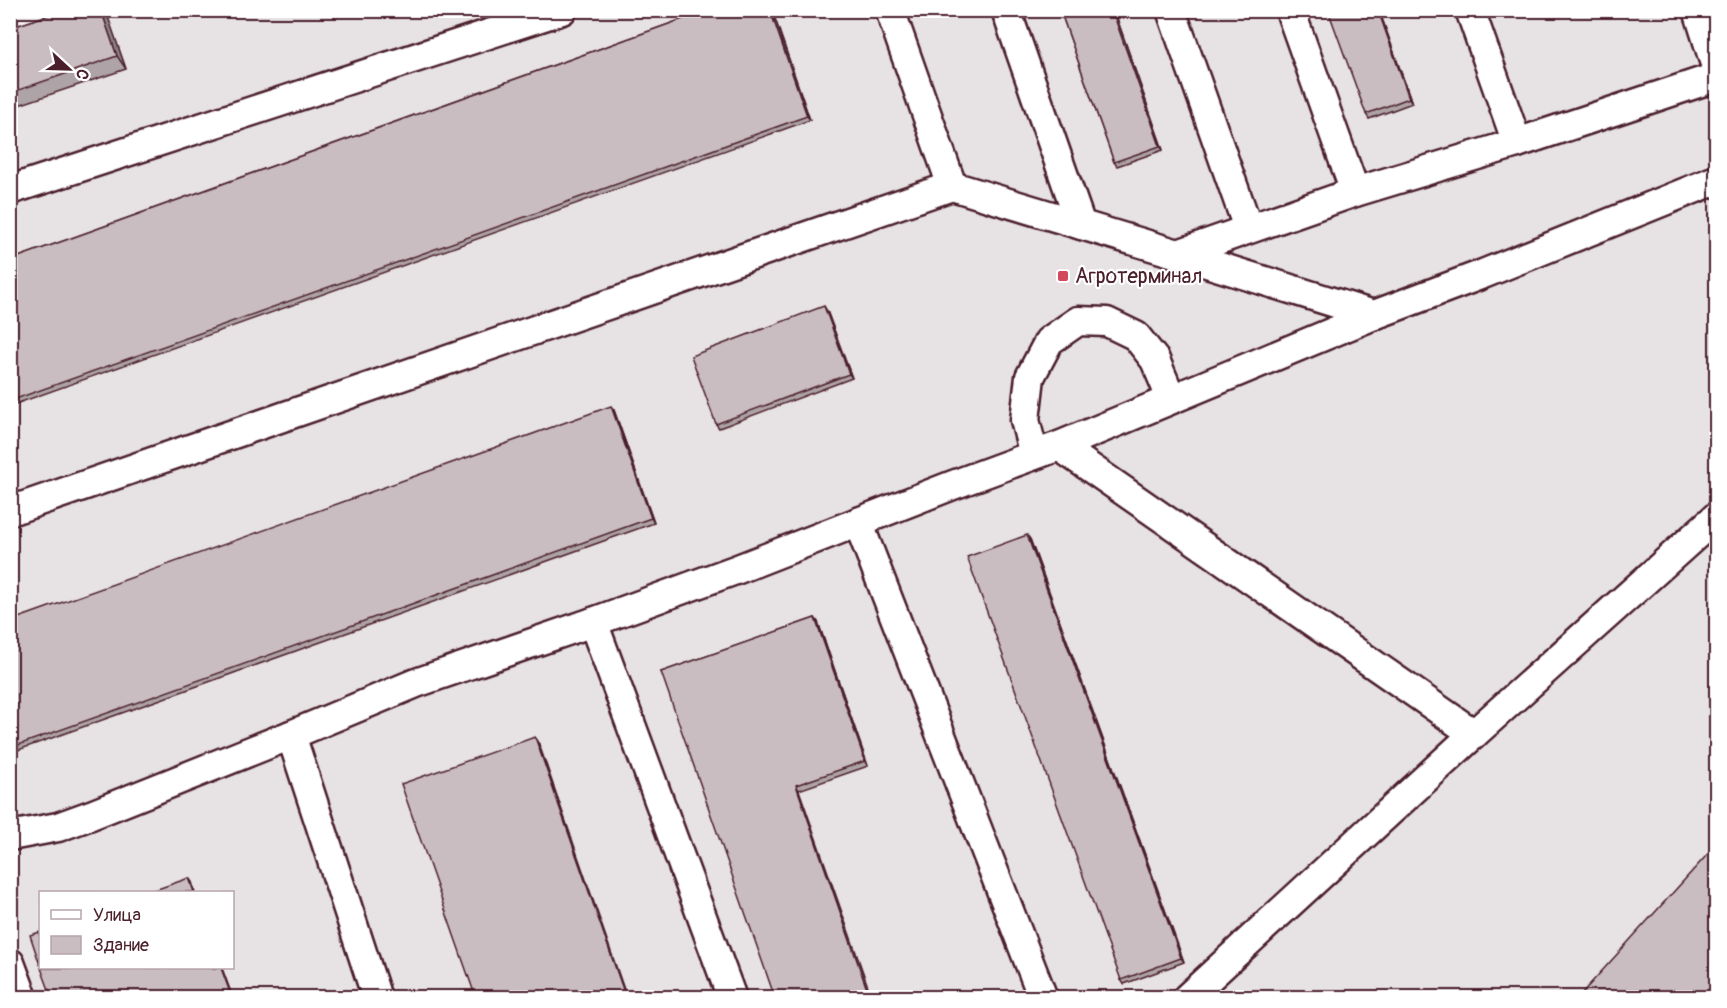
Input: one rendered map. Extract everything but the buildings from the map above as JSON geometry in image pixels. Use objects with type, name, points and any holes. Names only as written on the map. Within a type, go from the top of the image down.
[{"type":"lane","points":[[10,190],[562,10]]},
{"type":"lane","points":[[890,10],[951,186]]},
{"type":"lane","points":[[1005,10],[1081,225]]},
{"type":"lane","points":[[1171,10],[1248,228]]},
{"type":"lane","points":[[1290,10],[1355,192]]},
{"type":"lane","points":[[1470,10],[1517,143]]},
{"type":"lane","points":[[1698,10],[1716,67]]},
{"type":"lane","points":[[1178,254],[1355,192],[1517,143],[1716,77]]},
{"type":"lane","points":[[10,836],[69,823],[416,683],[738,569],[1047,451],[1374,315],[1483,274],[1716,180]]},
{"type":"lane","points":[[10,511],[951,186],[1374,315]]},
{"type":"lane","points":[[1171,398],[1155,360],[1136,336],[1107,322],[1078,321],[1049,341],[1030,377],[1024,420],[1047,451],[1474,734]]},
{"type":"lane","points":[[1187,998],[1474,734],[1716,517]]},
{"type":"lane","points":[[858,522],[1043,998]]},
{"type":"lane","points":[[593,622],[732,998]]},
{"type":"lane","points":[[291,735],[377,998]]},
{"type":"lane","points":[[10,963],[23,998]]},
{"type":"shaded area","points":[[107,10],[1716,11],[1716,997],[11,997],[10,44]]},
{"type":"place","name":"Агротерминал","points":[[1063,276]]}]
